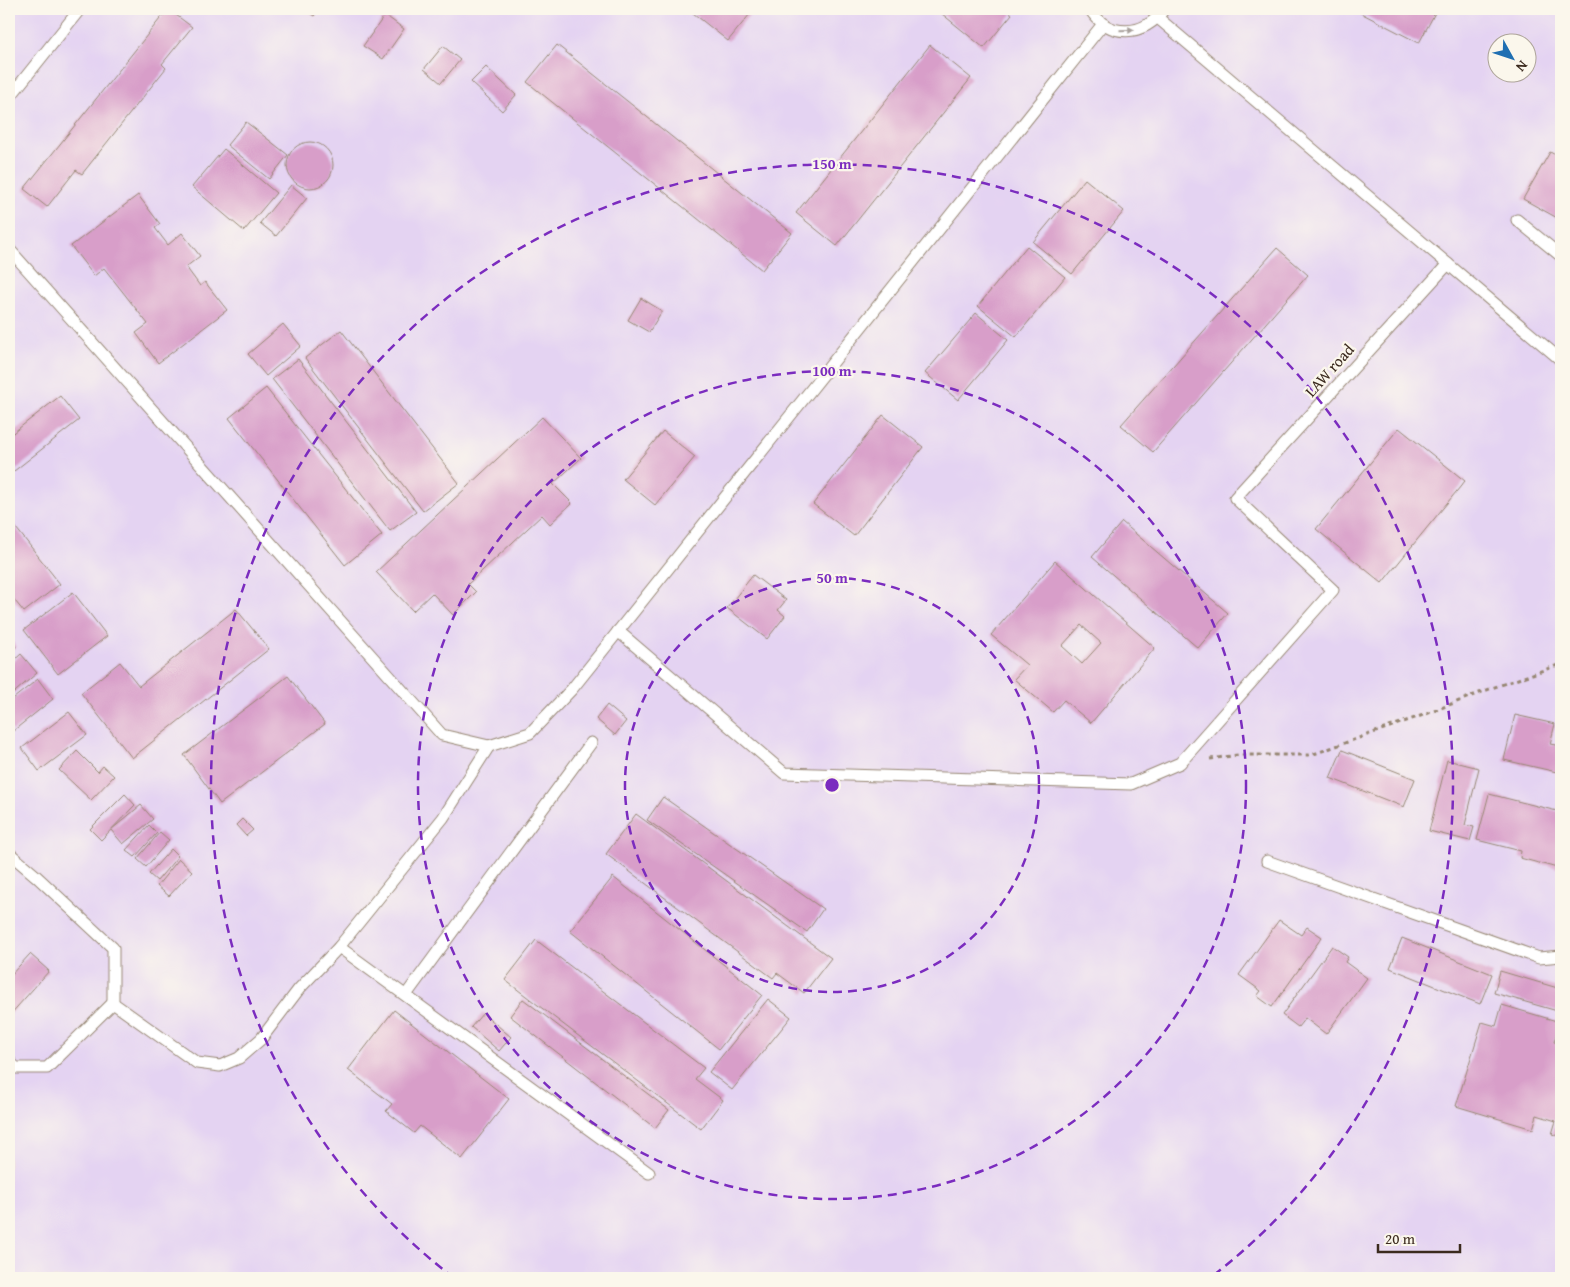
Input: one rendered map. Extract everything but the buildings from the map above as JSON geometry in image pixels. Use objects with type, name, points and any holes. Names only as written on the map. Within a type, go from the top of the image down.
[{"type":"lane","points":[[9,98],[80,9]]},
{"type":"lane","points":[[1090,9],[1102,24],[1116,30],[1131,31],[1146,27],[1161,13],[1448,264],[1561,360]]},
{"type":"lane","points":[[9,249],[442,735],[489,746],[530,733],[572,689],[1102,24]]},
{"type":"lane","points":[[1517,220],[1561,256]]},
{"type":"lane","name":"LAW road","points":[[1180,763],[1333,590],[1235,498],[1448,264]]},
{"type":"lane","points":[[618,631],[784,773],[1130,784],[1180,763]]},
{"type":"lane","points":[[406,995],[591,743]]},
{"type":"lane","points":[[114,1004],[197,1063],[220,1066],[239,1058],[261,1039],[299,989],[339,947],[443,818],[489,746]]},
{"type":"lane","points":[[9,853],[113,948],[114,1004],[46,1068],[16,1068],[9,1061]]},
{"type":"lane","points":[[1267,861],[1539,958],[1561,956]]},
{"type":"lane","points":[[339,947],[649,1172]]},
{"type":"path","points":[[1180,763],[1238,755],[1312,755],[1561,664]]},
{"type":"shaded area","points":[[9,9],[1561,9],[1561,1278],[9,1278]]}]
